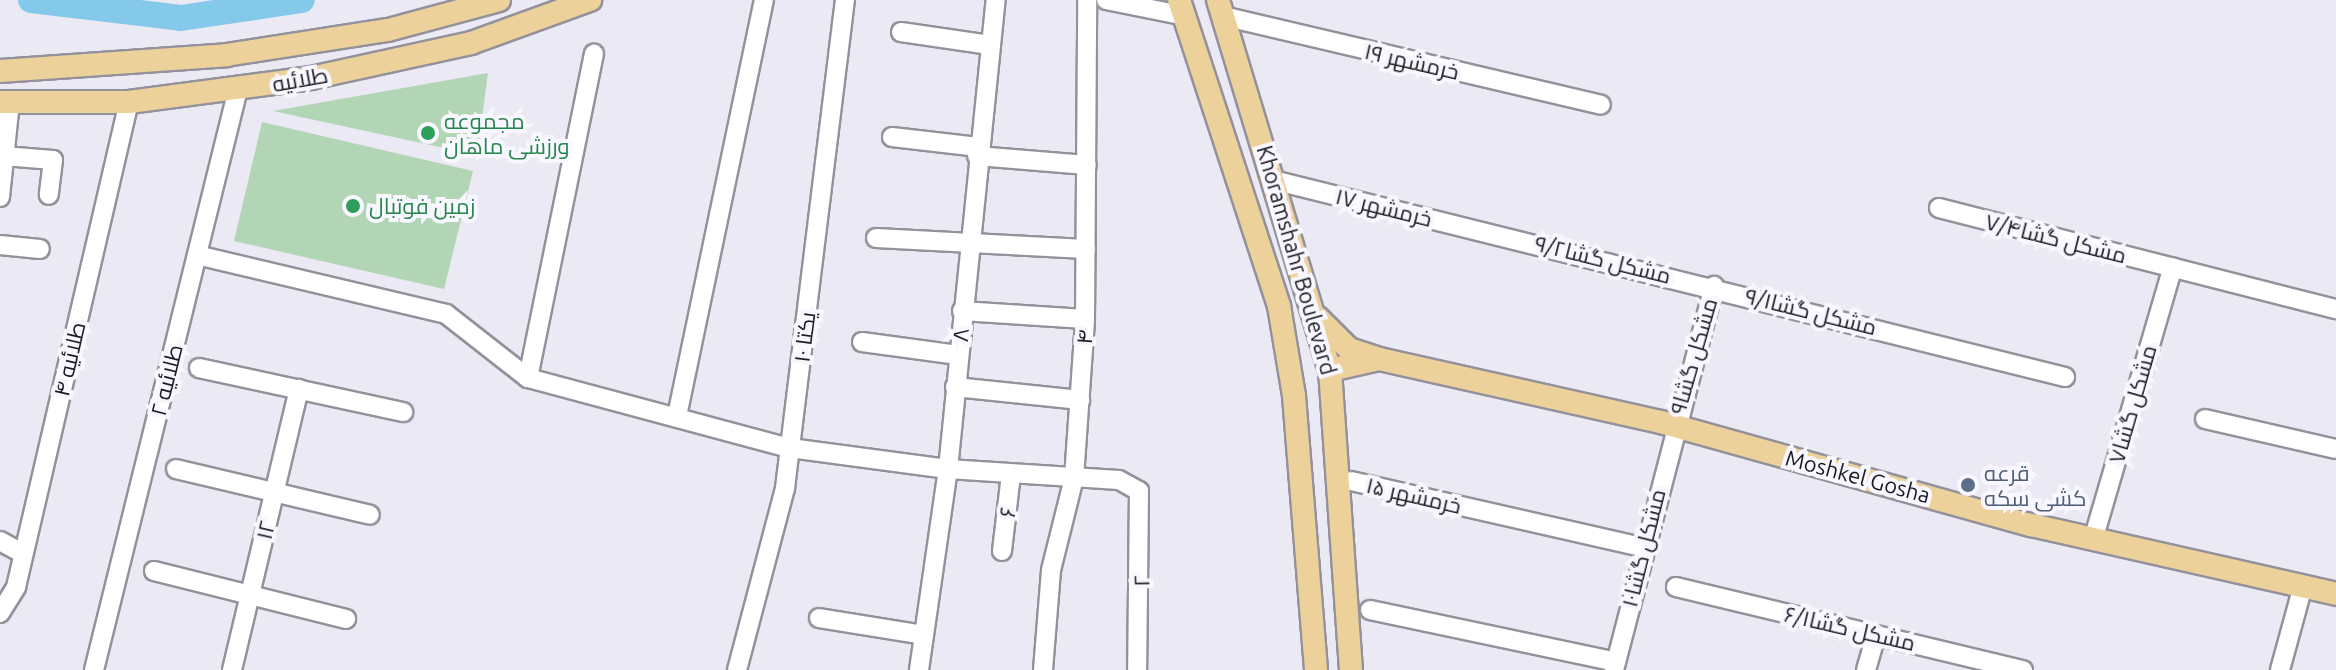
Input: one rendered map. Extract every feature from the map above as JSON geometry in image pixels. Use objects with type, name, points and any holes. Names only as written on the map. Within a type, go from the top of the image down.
[{"type":"main road","name":"طلائیه","points":[[0,71],[226,55],[388,30],[499,0]]},
{"type":"main road","name":"طلائیه","points":[[5,102],[129,102],[238,89],[471,43],[590,0]]},
{"type":"main road","points":[[1182,8],[1279,306],[1294,396],[1316,670]]},
{"type":"main road","name":"Khoramshahr Boulevard","points":[[1221,8],[1277,181],[1330,370],[1351,670]]},
{"type":"main road","points":[[1315,315],[1349,349],[1379,359]]},
{"type":"main road","points":[[1330,370],[1379,359]]},
{"type":"main road","name":"Moshkel Gosha","points":[[1379,359],[1673,426],[2093,540],[2336,594]]},
{"type":"street","points":[[677,416],[764,0]]},
{"type":"street","name":"۱۰ یکتا","points":[[737,670],[790,448],[845,0]]},
{"type":"street","name":"۸","points":[[919,670],[948,469],[967,244],[996,0]]},
{"type":"street","name":"۴","points":[[1043,670],[1051,570],[1074,478],[1080,400],[1085,319],[1087,0]]},
{"type":"street","points":[[1106,0],[1182,8]]},
{"type":"street","name":"۱۹ خرمشهر","points":[[1221,8],[1601,105]]},
{"type":"street","points":[[901,32],[990,45]]},
{"type":"street","points":[[528,378],[594,54]]},
{"type":"street","name":"طلائیه ۲","points":[[94,670],[238,89]]},
{"type":"street","points":[[0,197],[5,102]]},
{"type":"street","name":"طلائیه ۴","points":[[3,603],[23,554],[129,102]]},
{"type":"street","points":[[892,137],[978,152],[1087,165]]},
{"type":"street","points":[[4,156],[53,160],[49,195]]},
{"type":"street","name":"۱۷ خرمشهر","points":[[1277,181],[1491,233]]},
{"type":"street","name":"مشکل گشا۷/۴","points":[[1939,208],[2336,309]]},
{"type":"street","name":"مشکل گشا۹/۲","points":[[1491,233],[1714,286]]},
{"type":"street","points":[[876,238],[1086,249]]},
{"type":"street","points":[[0,245],[40,249]]},
{"type":"street","points":[[197,255],[446,314],[528,378],[790,448],[948,469],[1074,478]]},
{"type":"street","name":"مشکل گشا۷","points":[[2093,540],[2173,267]]},
{"type":"street","name":"مشکل گشا۹/۱","points":[[1714,286],[2065,377]]},
{"type":"street","name":"مشکل گشا۹","points":[[1673,426],[1714,286]]},
{"type":"street","points":[[962,311],[1085,319]]},
{"type":"street","points":[[862,342],[958,355]]},
{"type":"street","points":[[199,368],[403,412]]},
{"type":"street","points":[[955,387],[1080,400]]},
{"type":"street","name":"۱۲","points":[[232,670],[299,389]]},
{"type":"street","points":[[2205,419],[2336,449]]},
{"type":"street","name":"مشکل گشا۱۰","points":[[1615,666],[1673,426]]},
{"type":"street","points":[[176,469],[370,515]]},
{"type":"street","name":"۶","points":[[1002,551],[1011,474]]},
{"type":"street","name":"۲","points":[[1074,478],[1119,480],[1139,491],[1137,670]]},
{"type":"street","name":"۱۵ خرمشهر","points":[[1351,481],[1642,547]]},
{"type":"street","points":[[0,541],[23,554]]},
{"type":"street","points":[[154,571],[346,619]]},
{"type":"street","points":[[2280,670],[2303,586]]},
{"type":"street","name":"مشکل گشا۶/۱","points":[[1676,587],[2023,670]]},
{"type":"street","points":[[1370,610],[1615,666]]},
{"type":"street","points":[[819,618],[924,635]]},
{"type":"street","points":[[1866,670],[1876,635]]},
{"type":"green space","name":"مجموعه ورزشی ماهان","points":[[488,73],[477,155],[273,111]]},
{"type":"green space","name":"زمین فوتبال","points":[[262,122],[473,171],[444,289],[234,241]]},
{"type":"waterway","points":[[31,0],[181,18],[302,0]]},
{"type":"place","name":"مجموعه ورزشی ماهان","points":[[428,133]]},
{"type":"place","name":"زمین فوتبال","points":[[353,206]]},
{"type":"place","name":"قرعه کشی سکه","points":[[1968,485]]}]
